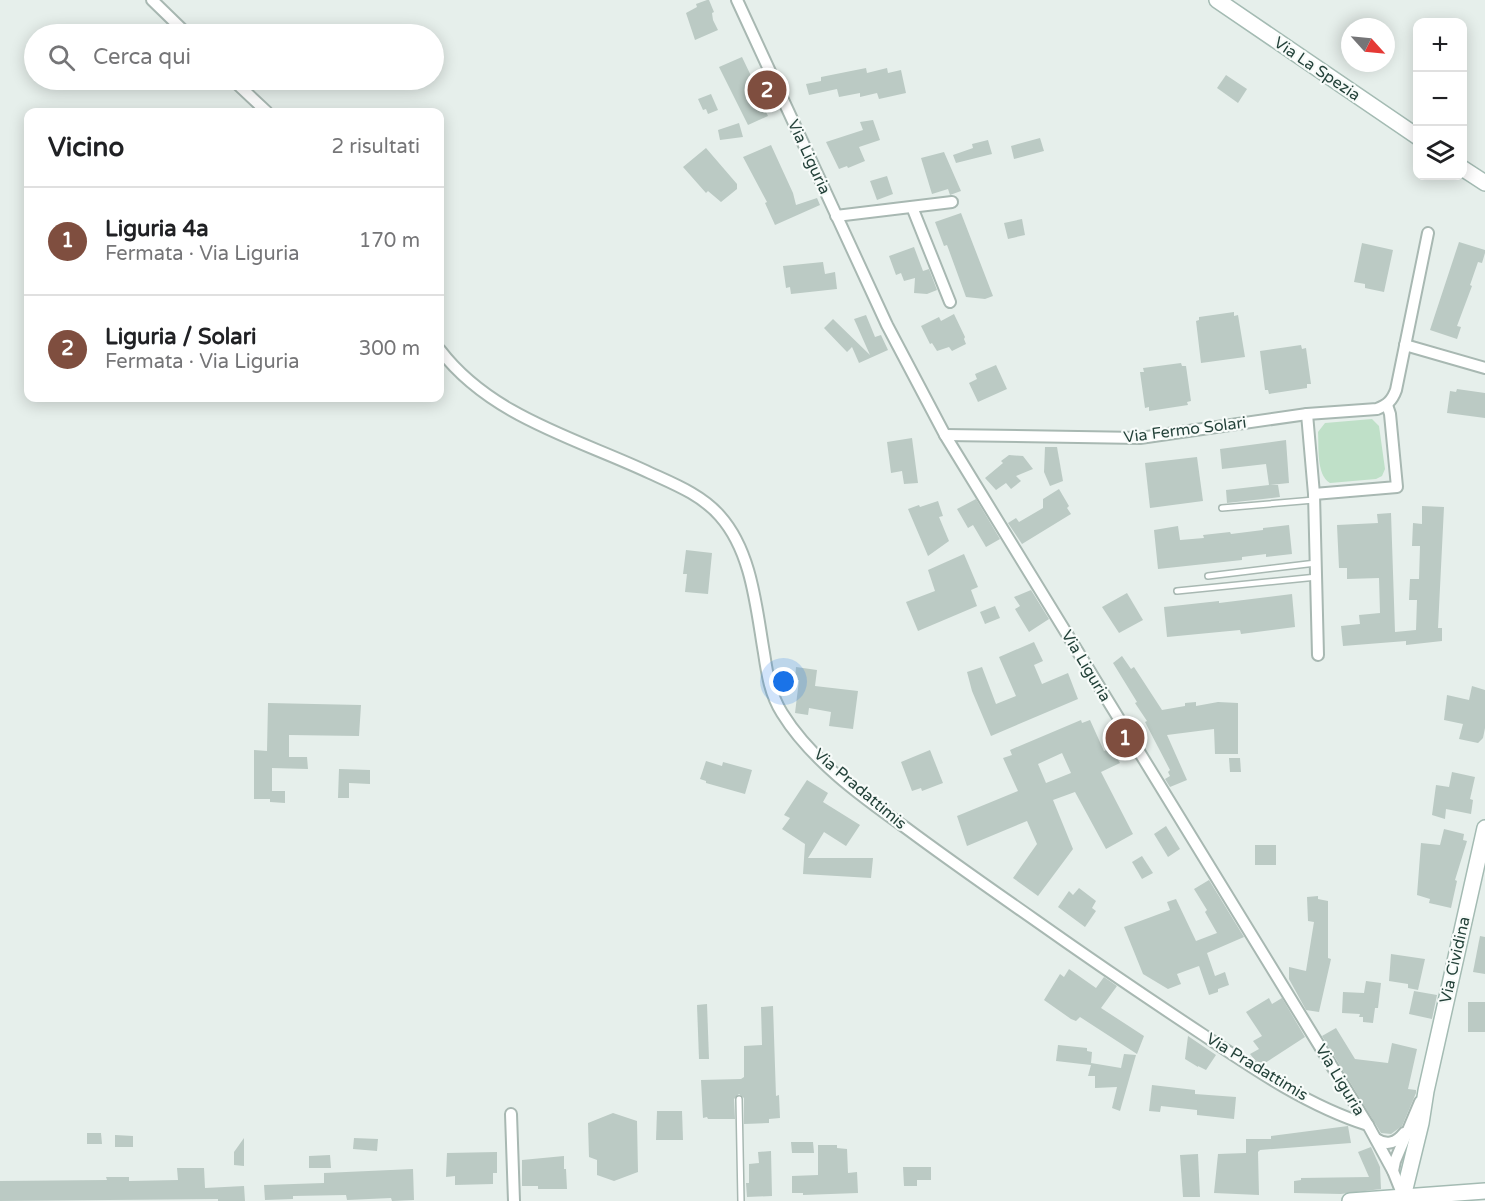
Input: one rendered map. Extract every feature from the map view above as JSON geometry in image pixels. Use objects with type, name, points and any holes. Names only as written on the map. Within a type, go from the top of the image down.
[{"type":"street","points":[[152,0],[177,24]]},
{"type":"street","name":"Via Liguria","points":[[737,0],[886,326],[945,435],[1368,1125],[1393,1172],[1403,1199]]},
{"type":"street","name":"Via La Spezia","points":[[1217,0],[1413,134]]},
{"type":"street","points":[[244,90],[263,108]]},
{"type":"street","points":[[1467,171],[1485,183]]},
{"type":"street","name":"Via Liguria","points":[[837,216],[952,202]]},
{"type":"street","points":[[912,207],[950,303]]},
{"type":"street","points":[[1314,497],[1397,487],[1390,414],[1387,405],[1396,390],[1428,233]]},
{"type":"street","points":[[1405,345],[1485,368]]},
{"type":"street","name":"Via Pradattimis","points":[[444,354],[470,381],[496,402],[531,421],[663,479],[702,499],[720,516],[735,538],[747,567],[773,696],[790,724],[819,758],[840,777],[973,877],[1249,1066],[1336,1113],[1368,1125]]},
{"type":"street","name":"Via Fermo Solari","points":[[945,435],[1140,438],[1307,414],[1377,409],[1387,405]]},
{"type":"street","points":[[1307,414],[1314,497],[1318,655]]},
{"type":"street","name":"Via Cividina","points":[[1403,1199],[1485,828]]},
{"type":"street","name":"Via Cividina","points":[[1393,1172],[1395,1161],[1426,1091]]},
{"type":"street","points":[[511,1114],[514,1201]]},
{"type":"street","points":[[1376,1139],[1383,1143],[1393,1143],[1409,1128]]},
{"type":"street","points":[[1411,1161],[1413,1171],[1419,1181],[1433,1189],[1447,1193]]},
{"type":"street","points":[[1350,1201],[1403,1199],[1485,1191]]},
{"type":"lane","points":[[1222,508],[1314,497]]},
{"type":"lane","points":[[1208,576],[1316,563]]},
{"type":"lane","points":[[1177,591],[1317,577]]},
{"type":"lane","points":[[739,1099],[741,1201]]},
{"type":"green space","points":[[1372,419],[1379,426],[1385,469],[1382,476],[1376,479],[1330,483],[1322,474],[1320,467],[1318,432],[1325,423]]},
{"type":"building","points":[[707,0],[714,12],[712,13],[713,20],[718,30],[695,40],[686,13],[697,7],[696,4]]},
{"type":"building","points":[[742,57],[768,116],[748,125],[719,67]]},
{"type":"building","points":[[866,68],[867,73],[887,68],[888,73],[901,70],[906,93],[879,99],[877,93],[860,97],[860,93],[839,97],[837,89],[809,95],[806,84],[821,81],[821,77]]},
{"type":"building","points":[[1226,75],[1247,89],[1238,103],[1217,88]]},
{"type":"building","points":[[711,94],[718,110],[708,114],[706,109],[703,110],[698,99]]},
{"type":"building","points":[[873,120],[880,140],[859,147],[865,161],[839,169],[826,142],[863,130],[860,122]]},
{"type":"building","points":[[739,123],[743,137],[720,140],[718,130]]},
{"type":"building","points":[[1040,138],[1044,151],[1014,159],[1011,146]]},
{"type":"building","points":[[988,140],[992,154],[956,163],[953,155],[973,148],[972,144]]},
{"type":"building","points":[[771,145],[793,193],[796,205],[817,198],[820,205],[775,225],[765,203],[767,202],[743,157]]},
{"type":"building","points":[[706,148],[737,184],[737,189],[721,202],[708,191],[706,193],[683,167]]},
{"type":"building","points":[[944,152],[961,191],[950,195],[948,189],[932,194],[921,158]]},
{"type":"building","points":[[887,176],[893,194],[877,200],[870,181]]},
{"type":"building","points":[[961,213],[993,296],[985,299],[966,297],[947,245],[944,246],[935,222]]},
{"type":"building","points":[[1022,219],[1025,235],[1008,239],[1004,223]]},
{"type":"building","points":[[1459,242],[1485,250],[1485,253],[1482,263],[1478,262],[1470,285],[1472,286],[1457,326],[1461,327],[1457,339],[1430,330]]},
{"type":"building","points":[[1362,243],[1393,250],[1384,292],[1365,288],[1365,284],[1354,282]]},
{"type":"building","points":[[914,247],[923,271],[929,269],[937,290],[927,294],[914,293],[915,278],[904,281],[901,273],[896,275],[889,256]]},
{"type":"building","points":[[823,262],[825,274],[835,272],[837,289],[791,294],[790,287],[786,288],[783,266]]},
{"type":"building","points":[[1234,312],[1234,316],[1238,315],[1245,357],[1201,363],[1196,321],[1199,317]]},
{"type":"building","points":[[954,314],[966,344],[952,351],[949,347],[937,351],[932,343],[930,344],[921,326],[939,317],[941,321]]},
{"type":"building","points":[[866,315],[875,337],[881,335],[888,350],[859,363],[852,347],[847,352],[824,328],[833,319],[870,355],[854,319]]},
{"type":"building","points":[[1301,345],[1302,349],[1306,348],[1311,384],[1307,384],[1307,388],[1269,394],[1268,390],[1265,390],[1260,351]]},
{"type":"building","points":[[1181,363],[1182,366],[1186,366],[1191,401],[1187,402],[1188,405],[1149,411],[1149,407],[1145,408],[1140,372],[1144,372],[1143,368]]},
{"type":"building","points":[[996,365],[1007,389],[978,402],[969,383],[977,379],[975,374]]},
{"type":"building","points":[[1457,389],[1485,393],[1485,418],[1447,413],[1450,391],[1456,392]]},
{"type":"building","points":[[912,438],[918,483],[904,484],[902,471],[891,473],[887,442]]},
{"type":"building","points":[[1286,440],[1289,483],[1270,485],[1278,485],[1280,497],[1227,503],[1226,490],[1269,485],[1266,464],[1222,469],[1220,449]]},
{"type":"building","points":[[1045,447],[1057,447],[1063,481],[1050,486],[1044,472]]},
{"type":"building","points":[[1009,455],[1023,456],[1033,469],[1016,476],[1021,481],[1011,489],[1006,483],[996,490],[985,478]]},
{"type":"building","points":[[1197,457],[1203,501],[1150,508],[1145,463]]},
{"type":"building","points":[[1059,489],[1071,514],[1022,544],[1008,523],[1016,518],[1019,522],[1043,508],[1043,499]]},
{"type":"building","points":[[976,499],[1000,539],[986,547],[973,525],[968,528],[957,509]]},
{"type":"building","points":[[938,501],[943,516],[939,517],[949,541],[928,556],[908,509]]},
{"type":"building","points":[[1422,506],[1444,507],[1438,628],[1442,628],[1442,641],[1406,645],[1406,641],[1343,646],[1341,626],[1360,624],[1359,615],[1380,613],[1379,578],[1347,579],[1347,568],[1339,568],[1337,525],[1378,523],[1377,514],[1391,513],[1395,632],[1416,630],[1417,600],[1409,600],[1410,579],[1419,579],[1420,546],[1412,546],[1413,523],[1422,524]]},
{"type":"building","points":[[1289,525],[1292,554],[1266,557],[1266,554],[1242,557],[1242,560],[1158,569],[1154,530],[1178,526],[1180,540],[1204,538],[1203,535],[1230,532],[1231,534]]},
{"type":"building","points":[[686,550],[712,553],[708,594],[685,592],[687,574],[683,574]]},
{"type":"building","points":[[964,554],[978,587],[971,590],[977,606],[918,631],[906,602],[935,591],[928,570]]},
{"type":"building","points":[[1031,590],[1049,619],[1029,632],[1015,609],[1020,606],[1014,597]]},
{"type":"building","points":[[1127,593],[1143,620],[1119,633],[1102,607]]},
{"type":"building","points":[[1292,594],[1295,627],[1241,634],[1240,630],[1167,637],[1164,607]]},
{"type":"building","points":[[995,606],[1000,618],[985,624],[980,612]]},
{"type":"building","points":[[1034,642],[1043,661],[1034,665],[1042,684],[1068,673],[1078,699],[991,736],[972,691],[967,672],[982,667],[996,704],[1016,696],[999,657]]},
{"type":"building","points":[[1122,656],[1131,669],[1134,667],[1162,710],[1185,706],[1185,703],[1196,702],[1196,706],[1218,702],[1238,703],[1238,754],[1215,754],[1214,729],[1167,735],[1187,780],[1170,787],[1165,779],[1170,776],[1168,772],[1170,770],[1145,722],[1147,721],[1135,703],[1137,702],[1113,663]]},
{"type":"building","points":[[796,667],[817,670],[815,686],[858,691],[853,729],[829,726],[831,712],[809,708],[808,715],[795,713],[799,680],[795,680]]},
{"type":"building","points":[[1472,686],[1485,690],[1485,728],[1483,738],[1478,743],[1459,739],[1463,724],[1444,720],[1447,695],[1469,700]]},
{"type":"building","points":[[268,703],[361,705],[359,736],[289,735],[289,757],[307,757],[308,769],[272,768],[272,791],[285,791],[285,803],[270,802],[270,799],[254,799],[254,750],[267,751]]},
{"type":"building","points":[[1081,720],[1082,723],[1090,720],[1104,751],[1111,748],[1120,763],[1101,772],[1133,834],[1106,849],[1075,792],[1053,800],[1073,849],[1038,896],[1013,878],[1037,844],[1027,821],[967,846],[957,816],[1018,791],[1003,758],[1012,755],[1010,750]],"holes":[[[1062,753],[1071,773],[1046,783],[1038,764]]]},
{"type":"building","points":[[930,750],[943,783],[922,791],[921,788],[912,791],[901,762]]},
{"type":"building","points":[[1229,758],[1240,758],[1241,772],[1230,772]]},
{"type":"building","points":[[706,761],[722,766],[723,762],[752,770],[745,794],[706,783],[700,779]]},
{"type":"building","points":[[339,769],[370,770],[370,784],[349,783],[349,798],[338,798]]},
{"type":"building","points":[[1452,772],[1475,777],[1470,799],[1473,800],[1471,814],[1446,809],[1445,819],[1432,815],[1436,785],[1449,787]]},
{"type":"building","points":[[807,780],[828,793],[823,802],[860,825],[846,846],[824,832],[808,858],[873,858],[871,878],[803,874],[805,844],[782,829],[790,818],[784,815]]},
{"type":"building","points":[[1166,826],[1180,849],[1168,857],[1154,834]]},
{"type":"building","points":[[1444,829],[1464,834],[1463,840],[1467,841],[1455,880],[1457,881],[1451,908],[1429,903],[1430,899],[1417,895],[1421,843],[1440,845]]},
{"type":"building","points":[[1255,845],[1276,845],[1276,865],[1255,865]]},
{"type":"building","points":[[1142,856],[1153,873],[1142,879],[1132,862]]},
{"type":"building","points":[[1209,880],[1244,937],[1207,953],[1215,976],[1225,972],[1229,985],[1209,995],[1199,966],[1177,974],[1181,984],[1168,989],[1143,974],[1124,927],[1170,910],[1167,902],[1176,899],[1196,941],[1217,933],[1194,889]]},
{"type":"building","points":[[1079,888],[1096,901],[1092,908],[1096,911],[1085,927],[1058,907],[1069,891],[1073,895]]},
{"type":"building","points":[[1318,896],[1318,899],[1328,901],[1328,958],[1331,959],[1319,1012],[1306,1010],[1289,979],[1289,967],[1306,971],[1314,922],[1308,921],[1307,897]]},
{"type":"building","points":[[1480,936],[1485,937],[1485,974],[1473,972]]},
{"type":"building","points":[[1391,954],[1425,959],[1418,990],[1408,988],[1408,984],[1389,981]]},
{"type":"building","points":[[1069,969],[1096,988],[1104,977],[1117,986],[1101,1008],[1144,1036],[1137,1054],[1080,1017],[1076,1021],[1071,1019],[1044,1000],[1060,974],[1064,977]]},
{"type":"building","points":[[1366,981],[1381,983],[1378,1008],[1375,1008],[1373,1023],[1363,1022],[1363,1017],[1359,1017],[1360,1014],[1342,1013],[1343,992],[1364,993]]},
{"type":"building","points":[[1414,991],[1437,995],[1432,1019],[1409,1014]]},
{"type":"building","points":[[1269,998],[1272,1004],[1282,998],[1305,1037],[1262,1065],[1250,1054],[1259,1049],[1253,1041],[1262,1036],[1246,1012]]},
{"type":"building","points":[[1468,1002],[1485,1002],[1485,1032],[1468,1032]]},
{"type":"building","points":[[707,1004],[709,1059],[699,1059],[697,1005]]},
{"type":"building","points":[[773,1006],[776,1096],[779,1095],[780,1118],[769,1119],[769,1123],[744,1124],[744,1098],[739,1094],[734,1099],[735,1119],[703,1118],[701,1080],[744,1077],[744,1046],[762,1045],[761,1007]]},
{"type":"building","points":[[1336,1028],[1355,1059],[1388,1063],[1392,1043],[1417,1049],[1408,1089],[1416,1090],[1416,1093],[1402,1126],[1391,1134],[1381,1133],[1322,1036]]},
{"type":"building","points":[[1188,1036],[1216,1055],[1206,1070],[1185,1059]]},
{"type":"building","points":[[1058,1045],[1087,1048],[1087,1051],[1092,1052],[1091,1063],[1121,1068],[1124,1054],[1136,1055],[1120,1111],[1112,1108],[1117,1087],[1095,1088],[1095,1076],[1088,1076],[1091,1065],[1056,1061]]},
{"type":"building","points":[[1152,1085],[1195,1090],[1195,1094],[1236,1097],[1234,1119],[1197,1115],[1197,1110],[1161,1106],[1160,1112],[1149,1111]]},
{"type":"building","points":[[657,1111],[682,1111],[683,1140],[656,1140]]},
{"type":"building","points":[[613,1113],[637,1121],[638,1172],[614,1181],[597,1175],[597,1160],[589,1157],[588,1123]]},
{"type":"building","points":[[1348,1126],[1351,1143],[1260,1150],[1258,1152],[1259,1195],[1214,1193],[1218,1154],[1246,1153],[1246,1139],[1271,1139],[1271,1136]]},
{"type":"building","points":[[87,1133],[101,1133],[102,1144],[87,1144]]},
{"type":"building","points":[[115,1135],[133,1136],[133,1147],[115,1147]]},
{"type":"building","points":[[244,1138],[244,1166],[234,1165],[234,1152]]},
{"type":"building","points":[[354,1138],[378,1139],[377,1151],[353,1149]]},
{"type":"building","points":[[791,1142],[813,1142],[814,1153],[792,1153]]},
{"type":"building","points":[[818,1145],[837,1145],[837,1148],[847,1149],[848,1173],[857,1172],[858,1193],[803,1195],[803,1193],[792,1193],[792,1176],[818,1175]]},
{"type":"building","points":[[1371,1147],[1380,1167],[1381,1189],[1341,1194],[1294,1193],[1294,1181],[1301,1180],[1301,1178],[1369,1177],[1358,1152]]},
{"type":"building","points":[[771,1151],[772,1196],[747,1197],[746,1183],[749,1183],[749,1164],[759,1163],[758,1152]]},
{"type":"building","points":[[497,1152],[497,1173],[493,1173],[493,1184],[455,1185],[455,1176],[446,1177],[447,1153]]},
{"type":"building","points":[[1198,1154],[1200,1197],[1183,1197],[1180,1155]]},
{"type":"building","points":[[330,1155],[331,1168],[309,1168],[309,1156]]},
{"type":"building","points":[[564,1156],[567,1189],[538,1189],[538,1186],[522,1186],[522,1160]]},
{"type":"building","points":[[903,1167],[931,1167],[931,1180],[917,1180],[917,1186],[904,1186]]},
{"type":"building","points":[[177,1168],[204,1168],[205,1188],[244,1186],[245,1201],[218,1201],[218,1199],[0,1201],[0,1181],[107,1180],[106,1177],[129,1177],[129,1181],[178,1180]]},
{"type":"building","points":[[413,1169],[414,1200],[392,1201],[391,1198],[347,1200],[346,1195],[293,1196],[293,1199],[265,1200],[264,1185],[324,1183],[324,1173]]},
{"type":"place","name":"Liguria / Solari","points":[[767,90]]},
{"type":"place","name":"Liguria 4a","points":[[1125,738]]}]
